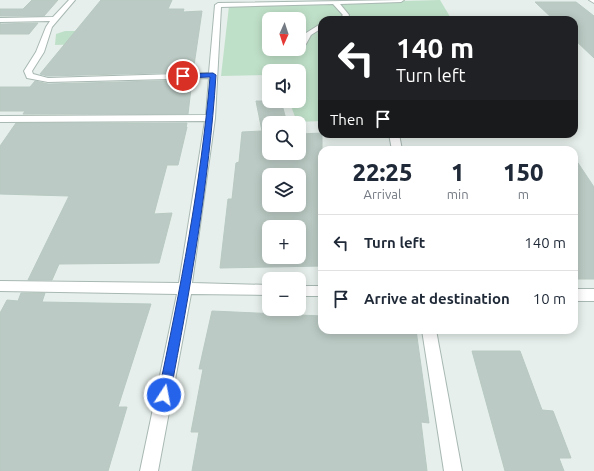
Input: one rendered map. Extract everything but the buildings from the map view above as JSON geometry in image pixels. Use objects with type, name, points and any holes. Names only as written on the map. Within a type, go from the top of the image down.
[{"type":"street","points":[[72,0],[55,18],[49,27],[40,52],[28,71],[30,76],[48,80],[213,75]]},
{"type":"street","points":[[149,471],[185,289],[210,118],[218,2],[335,2],[401,0]]},
{"type":"street","points":[[335,2],[346,16]]},
{"type":"street","points":[[0,20],[55,18]]},
{"type":"street","points":[[306,37],[308,34],[318,28]]},
{"type":"street","points":[[1,120],[210,118]]},
{"type":"street","points":[[0,286],[262,290]]},
{"type":"street","points":[[306,291],[318,291]]},
{"type":"street","points":[[578,295],[594,295]]},
{"type":"street","points":[[430,334],[453,471]]},
{"type":"green space","points":[[440,0],[450,16],[318,16],[318,121],[306,122],[306,116],[295,116],[292,108],[306,108],[306,64],[262,64],[262,75],[221,76],[229,6]]},
{"type":"green space","points":[[65,31],[95,31],[84,44],[55,45],[56,34]]},
{"type":"route","points":[[164,395],[185,289],[210,118],[213,75],[183,76]]}]
